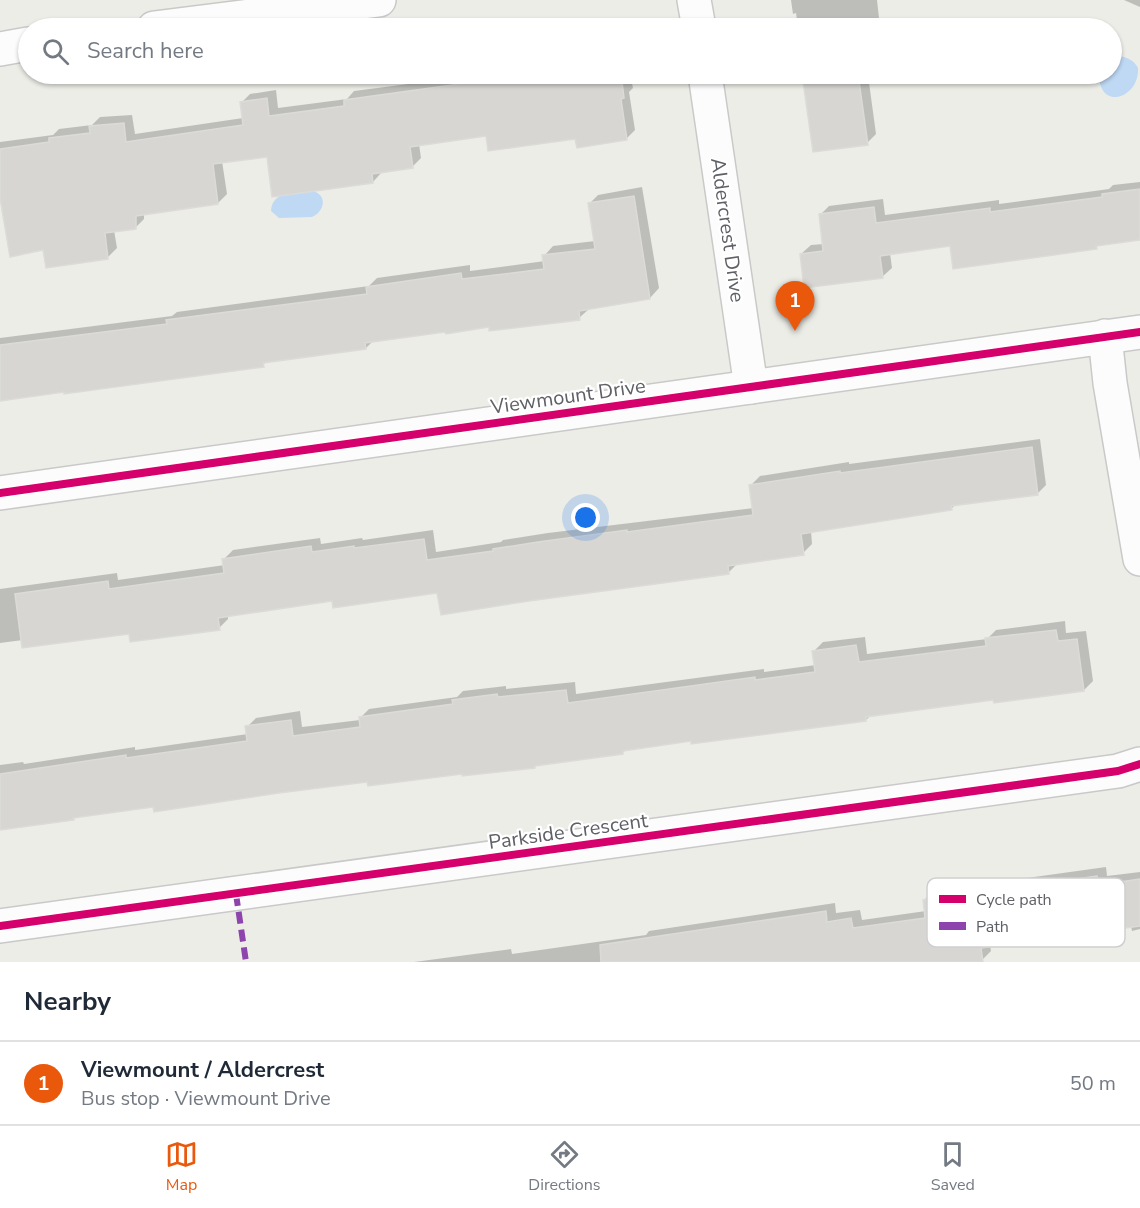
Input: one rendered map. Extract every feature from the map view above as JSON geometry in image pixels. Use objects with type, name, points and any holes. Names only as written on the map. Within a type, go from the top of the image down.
[{"type":"street","points":[[234,18],[379,0]]},
{"type":"street","points":[[694,0],[697,18]]},
{"type":"street","points":[[0,49],[18,46]]},
{"type":"street","name":"Aldercrest Drive","points":[[706,84],[751,387]]},
{"type":"street","name":"Viewmount Drive","points":[[0,493],[1140,332]]},
{"type":"street","points":[[1104,336],[1140,559]]},
{"type":"street","name":"Parkside Crescent","points":[[0,926],[1118,771],[1140,764]]},
{"type":"water","points":[[1122,56],[1130,59],[1138,68],[1133,87],[1119,97],[1112,97],[1105,93],[1101,84],[1122,84]]},
{"type":"water","points":[[310,189],[320,195],[323,201],[322,208],[315,216],[279,218],[271,211],[272,204],[280,196]]},
{"type":"building","points":[[459,84],[622,84],[624,98],[621,99],[627,140],[577,148],[575,139],[488,151],[486,136],[410,147],[413,168],[372,174],[373,183],[272,197],[267,157],[213,164],[218,204],[136,216],[136,229],[105,233],[108,259],[46,268],[43,250],[10,257],[0,198],[0,149],[49,142],[49,138],[90,133],[89,126],[124,123],[126,142],[243,125],[240,102],[267,98],[269,116],[344,106],[344,100]]},
{"type":"building","points":[[803,84],[859,84],[868,145],[813,152]]},
{"type":"building","points":[[1140,189],[1140,240],[1096,246],[1097,249],[953,269],[950,246],[880,256],[883,278],[804,288],[800,254],[823,251],[819,214],[874,207],[876,223],[990,208],[990,212],[1102,197],[1102,194]]},
{"type":"building","points":[[634,196],[650,299],[579,311],[580,320],[489,331],[489,327],[365,343],[366,349],[263,363],[264,367],[0,401],[0,345],[167,324],[166,320],[367,294],[366,287],[461,273],[462,279],[544,269],[542,255],[595,249],[588,203]]},
{"type":"building","points":[[1032,447],[1038,495],[951,506],[952,510],[801,534],[804,555],[728,566],[729,574],[441,615],[437,593],[333,608],[332,601],[218,618],[220,630],[130,642],[129,634],[22,648],[15,594],[108,581],[109,589],[224,573],[222,559],[311,546],[312,552],[424,539],[427,560],[538,542],[753,515],[749,485]]},
{"type":"building","points":[[1056,630],[1058,641],[1077,639],[1084,691],[994,703],[993,700],[866,717],[866,721],[691,744],[691,741],[623,751],[623,754],[535,766],[535,768],[462,776],[462,774],[368,786],[367,782],[154,812],[153,807],[0,830],[0,774],[126,755],[126,758],[247,741],[245,726],[291,720],[293,736],[360,727],[359,717],[453,704],[452,700],[497,694],[498,697],[566,690],[568,703],[755,677],[755,680],[815,672],[812,651],[856,645],[859,662],[986,646],[985,638]]},
{"type":"building","points":[[1140,879],[1140,926],[1125,928],[1125,881]]},
{"type":"building","points":[[927,899],[927,947],[988,947],[981,948],[983,962],[601,962],[600,945],[826,911],[827,922],[851,918],[853,928],[925,918],[923,900]]},
{"type":"marked path","points":[[236,894],[246,962]]},
{"type":"cycle path","points":[[0,493],[1140,332]]},
{"type":"cycle path","points":[[0,926],[1118,771],[1140,764]]},
{"type":"place","name":"Viewmount / Aldercrest","points":[[795,331]]}]
